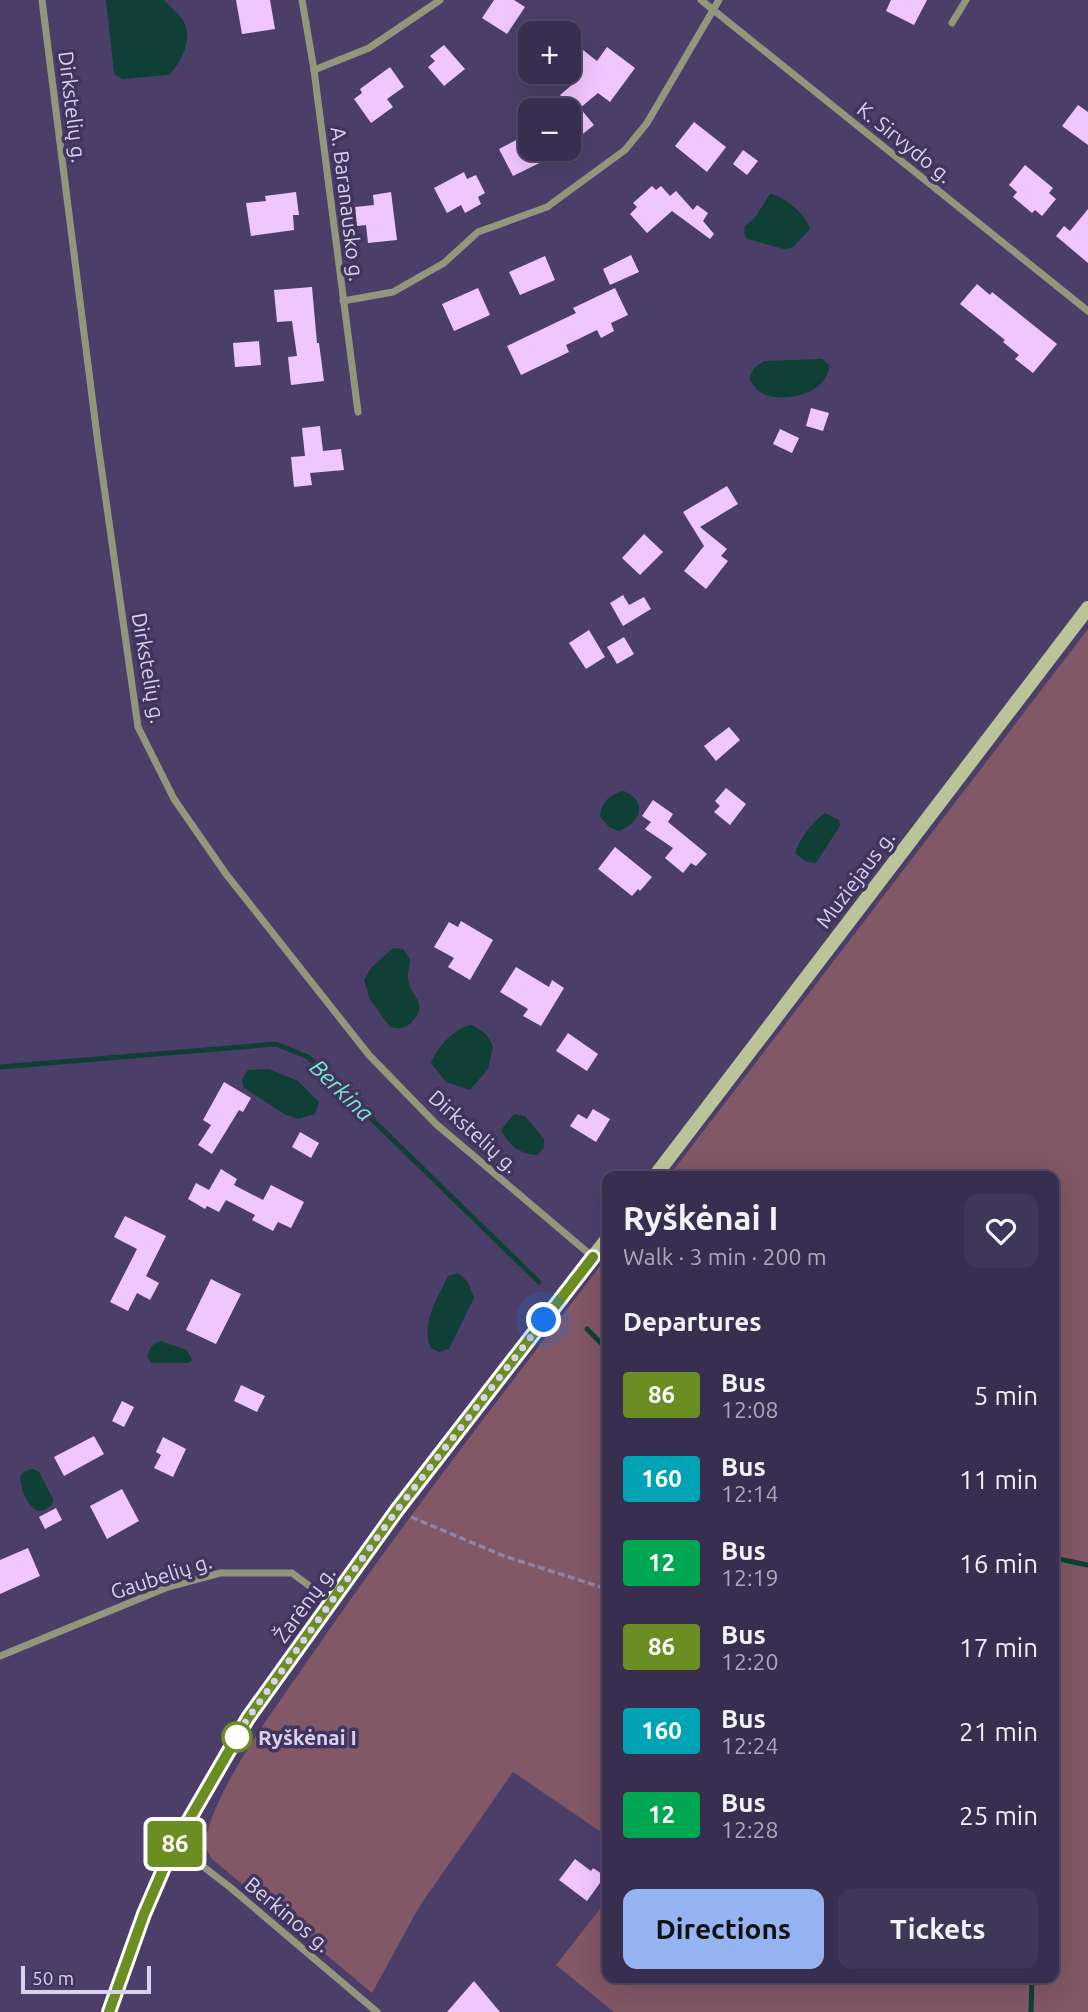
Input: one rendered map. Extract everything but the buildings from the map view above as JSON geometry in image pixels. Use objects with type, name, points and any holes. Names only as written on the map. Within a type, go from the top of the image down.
[{"type":"main road","name":"Muziejaus g.","points":[[659,1171],[1088,608]]},
{"type":"main road","points":[[593,1257],[602,1245]]},
{"type":"main road","name":"Žarėnų g.","points":[[109,2012],[144,1914],[172,1849],[248,1718],[397,1510],[593,1257]]},
{"type":"street","name":"Dirkstelių g.","points":[[42,0],[98,444],[138,727],[174,799],[219,864],[369,1055],[436,1124],[593,1257]]},
{"type":"street","name":"A. Baranausko g.","points":[[302,0],[314,70],[358,412]]},
{"type":"street","points":[[314,70],[369,48],[440,0]]},
{"type":"street","name":"K. Sirvydo g.","points":[[701,0],[1088,311]]},
{"type":"street","points":[[343,301],[393,292],[444,263],[478,232],[547,207],[625,150],[646,123],[719,0]]},
{"type":"street","points":[[952,23],[966,0]]},
{"type":"street","name":"Gaubelių g.","points":[[0,1656],[168,1587],[220,1573],[292,1573],[331,1602]]},
{"type":"street","name":"Berkinos g.","points":[[172,1849],[196,1861],[231,1888],[377,2012]]},
{"type":"path","points":[[397,1510],[433,1528],[504,1556],[602,1587]]},
{"type":"shaded area","points":[[106,0],[164,0],[180,16],[186,29],[186,44],[178,64],[169,75],[122,79],[114,74]]},
{"type":"shaded area","points":[[770,194],[782,198],[794,207],[808,224],[810,229],[792,248],[784,249],[747,239],[744,232],[745,226],[754,219]]},
{"type":"shaded area","points":[[822,359],[829,365],[827,375],[821,383],[813,390],[791,397],[769,396],[758,391],[749,378],[754,368],[764,361]]},
{"type":"shaded area","points":[[1088,629],[1088,2012],[614,2012],[556,1965],[602,1906],[602,1983],[1059,1983],[1059,1171],[673,1171]]},
{"type":"shaded area","points":[[624,791],[637,801],[639,813],[631,824],[618,831],[609,827],[600,817],[600,812],[607,800]]},
{"type":"shaded area","points":[[825,813],[839,820],[840,826],[816,863],[806,862],[795,853],[797,847],[811,826]]},
{"type":"shaded area","points":[[393,948],[403,949],[410,959],[409,983],[419,1004],[417,1015],[411,1023],[401,1028],[390,1027],[370,1000],[364,980],[371,968]]},
{"type":"shaded area","points":[[472,1025],[486,1034],[493,1046],[488,1069],[470,1090],[446,1082],[431,1063],[447,1039]]},
{"type":"shaded area","points":[[269,1069],[298,1081],[319,1102],[315,1114],[298,1119],[284,1114],[243,1087],[242,1079],[248,1070]]},
{"type":"shaded area","points":[[514,1114],[525,1116],[544,1139],[544,1148],[537,1155],[515,1148],[501,1130]]},
{"type":"shaded area","points":[[602,1264],[602,1833],[513,1772],[419,1907],[372,1993],[212,1859],[204,1845],[220,1799],[246,1752],[340,1614]]},
{"type":"shaded area","points":[[458,1273],[468,1282],[474,1298],[449,1349],[439,1352],[431,1348],[428,1339],[429,1320],[448,1276]]},
{"type":"shaded area","points":[[161,1341],[187,1350],[192,1360],[188,1363],[151,1363],[147,1356],[149,1351]]},
{"type":"shaded area","points":[[33,1469],[39,1472],[53,1499],[52,1505],[41,1511],[29,1503],[20,1480],[25,1471]]},
{"type":"waterway","name":"Berkina","points":[[0,1067],[276,1044],[308,1057],[539,1282]]},
{"type":"waterway","name":"Berkina","points":[[587,1329],[602,1344]]},
{"type":"waterway","name":"Berkina","points":[[1059,1559],[1088,1565]]},
{"type":"waterway","points":[[1031,2012],[1032,1983]]},
{"type":"bus line","name":"86","points":[[109,2012],[144,1914],[172,1849],[248,1718],[397,1510],[593,1257]]},
{"type":"place","name":"Ryškėnai I","points":[[237,1737]]},
{"type":"route","points":[[237,1737],[234,1740],[397,1510],[544,1320]]}]
